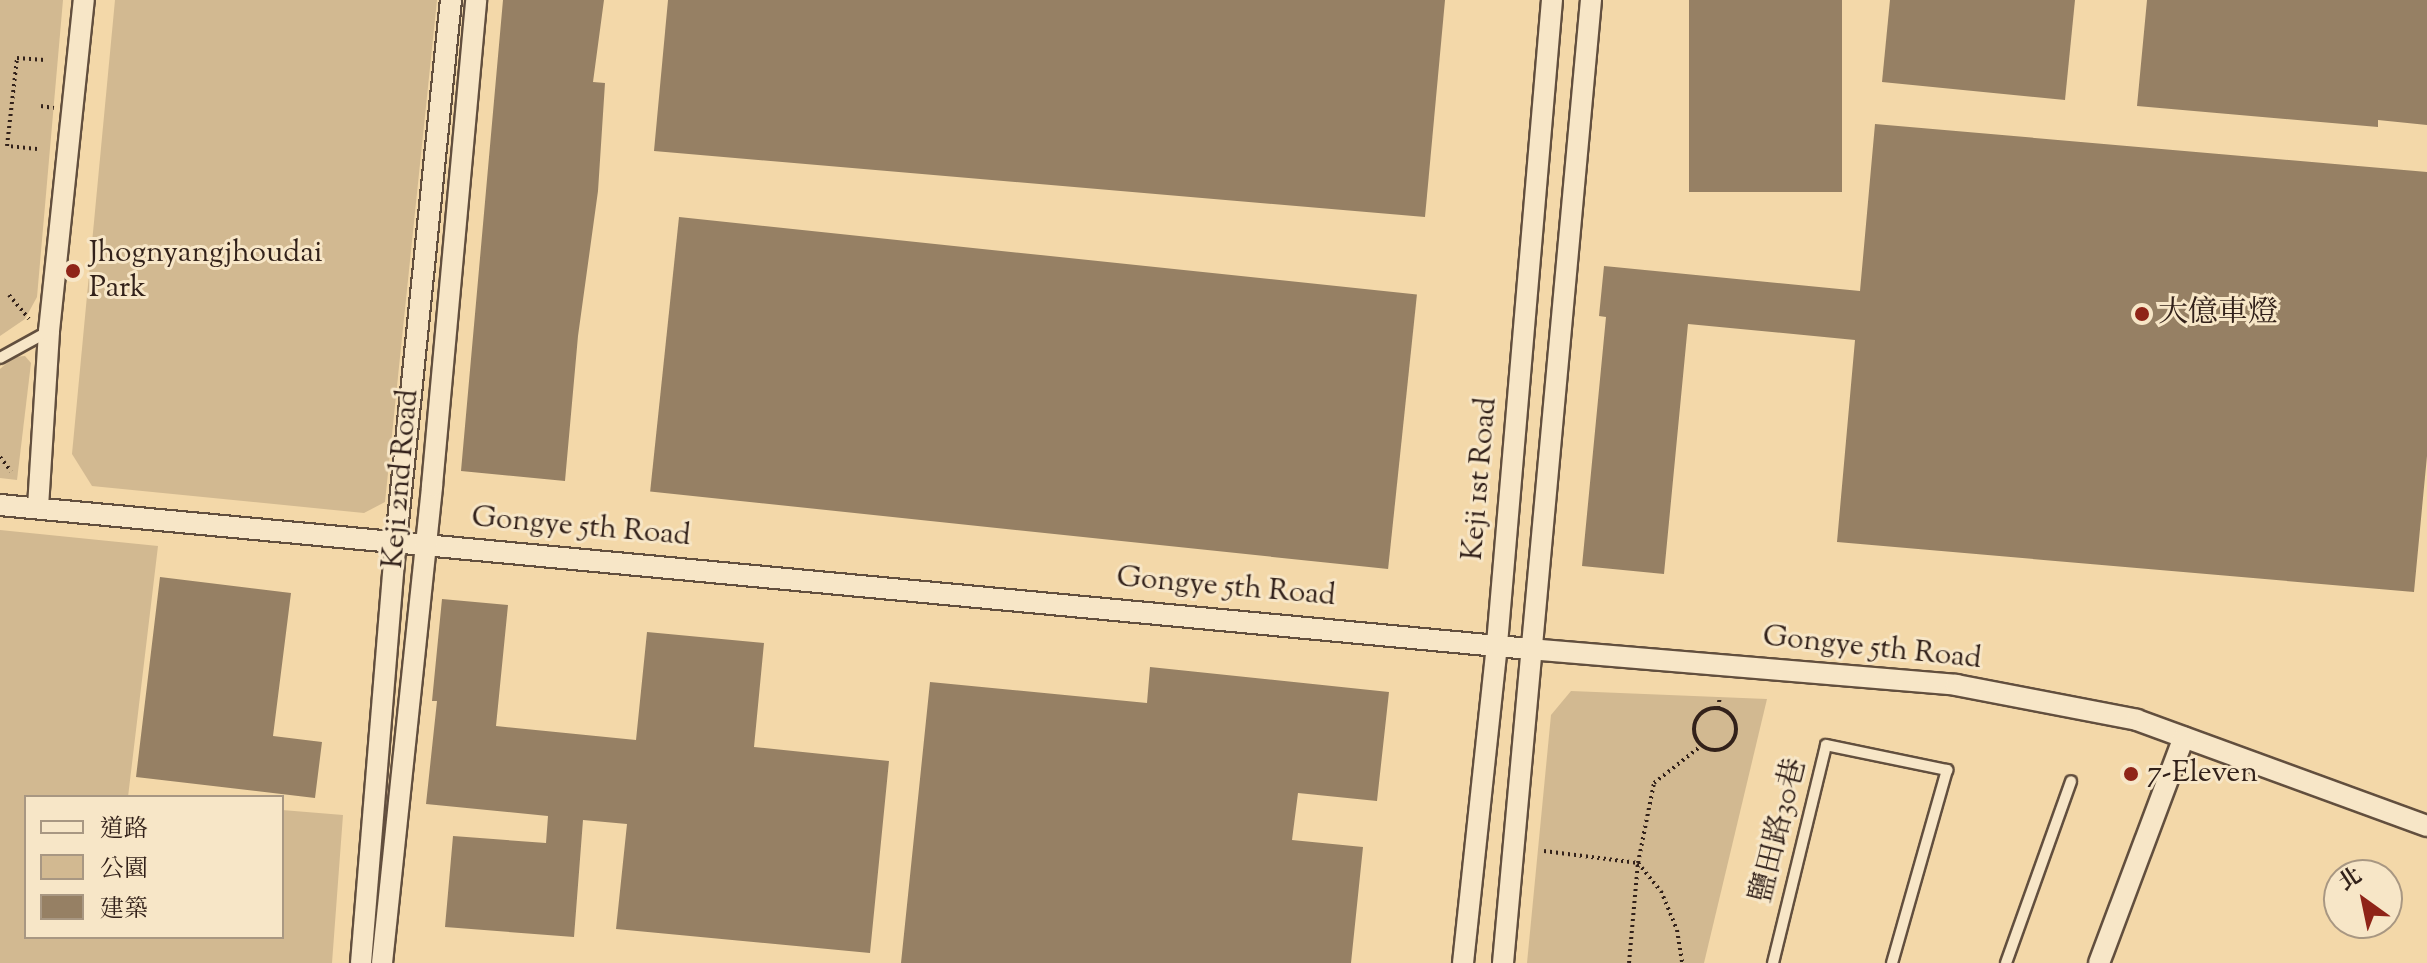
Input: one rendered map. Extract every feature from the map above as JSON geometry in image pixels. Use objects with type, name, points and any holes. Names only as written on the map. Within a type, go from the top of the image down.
[{"type":"street","points":[[38,507],[49,331],[84,0]]},
{"type":"street","name":"Keji 2nd Road","points":[[361,963],[396,541],[451,0]]},
{"type":"street","name":"Keji 2nd Road","points":[[382,963],[426,544],[476,0]]},
{"type":"street","name":"Keji 1st Road","points":[[1463,963],[1497,644],[1552,0]]},
{"type":"street","points":[[1503,963],[1591,0]]},
{"type":"street","name":"Gongye 5th Road","points":[[0,505],[1530,649],[1956,685],[2137,720],[2427,826]]},
{"type":"street","points":[[2099,963],[2184,737]]},
{"type":"lane","points":[[0,358],[49,331]]},
{"type":"lane","name":"鹽田路30巷","points":[[1773,963],[1826,745],[1947,770],[1892,963]]},
{"type":"lane","points":[[2006,963],[2071,781]]},
{"type":"path","points":[[37,149],[7,146],[17,58],[45,60]]},
{"type":"path","points":[[9,295],[29,319]]},
{"type":"path","points":[[0,457],[11,471]]},
{"type":"path","points":[[1718,708],[1720,697]]},
{"type":"path","points":[[1718,708],[1735,721],[1736,735],[1721,750],[1701,746],[1694,734],[1696,721],[1705,711],[1718,708]]},
{"type":"path","points":[[1629,963],[1638,863],[1654,783],[1701,746]]},
{"type":"path","points":[[1544,851],[1638,863],[1661,891],[1677,930],[1682,963]]},
{"type":"green space","points":[[0,0],[63,0],[37,297],[25,319],[0,336]]},
{"type":"green space","points":[[115,0],[437,0],[385,502],[364,513],[92,486],[72,454]]},
{"type":"green space","points":[[25,356],[31,363],[17,480],[0,478],[0,369],[14,357]]},
{"type":"green space","points":[[0,530],[158,546],[128,795],[24,795],[24,939],[284,939],[284,810],[343,815],[332,963],[0,963]]},
{"type":"green space","points":[[1571,691],[1767,699],[1704,963],[1527,963],[1551,715]]},
{"type":"building","points":[[503,0],[604,0],[593,82],[605,83],[598,191],[578,336],[565,481],[461,471]]},
{"type":"building","points":[[668,0],[1445,0],[1425,217],[654,151]]},
{"type":"building","points":[[1689,0],[1842,0],[1842,192],[1689,192]]},
{"type":"building","points":[[1890,0],[2075,0],[2065,100],[1882,82]]},
{"type":"building","points":[[2147,0],[2427,0],[2427,125],[2378,120],[2378,127],[2137,106]]},
{"type":"building","name":"大億車燈","points":[[1875,124],[2427,172],[2427,456],[2414,592],[1837,542],[1855,340],[1688,324],[1664,574],[1582,566],[1606,317],[1599,316],[1604,266],[1860,291]]},
{"type":"building","points":[[679,217],[1417,295],[1388,569],[650,491]]},
{"type":"building","points":[[160,577],[291,593],[273,736],[322,742],[315,798],[136,777]]},
{"type":"building","points":[[442,599],[508,605],[496,726],[636,740],[647,632],[764,643],[754,747],[889,761],[870,953],[616,929],[627,824],[583,820],[574,937],[445,927],[453,836],[546,843],[548,816],[426,804],[437,701],[432,701]]},
{"type":"building","points":[[1150,667],[1389,692],[1377,801],[1298,793],[1292,840],[1363,847],[1351,963],[901,963],[930,682],[1147,703]]},
{"type":"place","name":"Jhognyangjhoudai Park","points":[[73,271]]},
{"type":"place","name":"大億車燈","points":[[2142,314]]},
{"type":"place","name":"7-Eleven","points":[[2131,774]]}]
